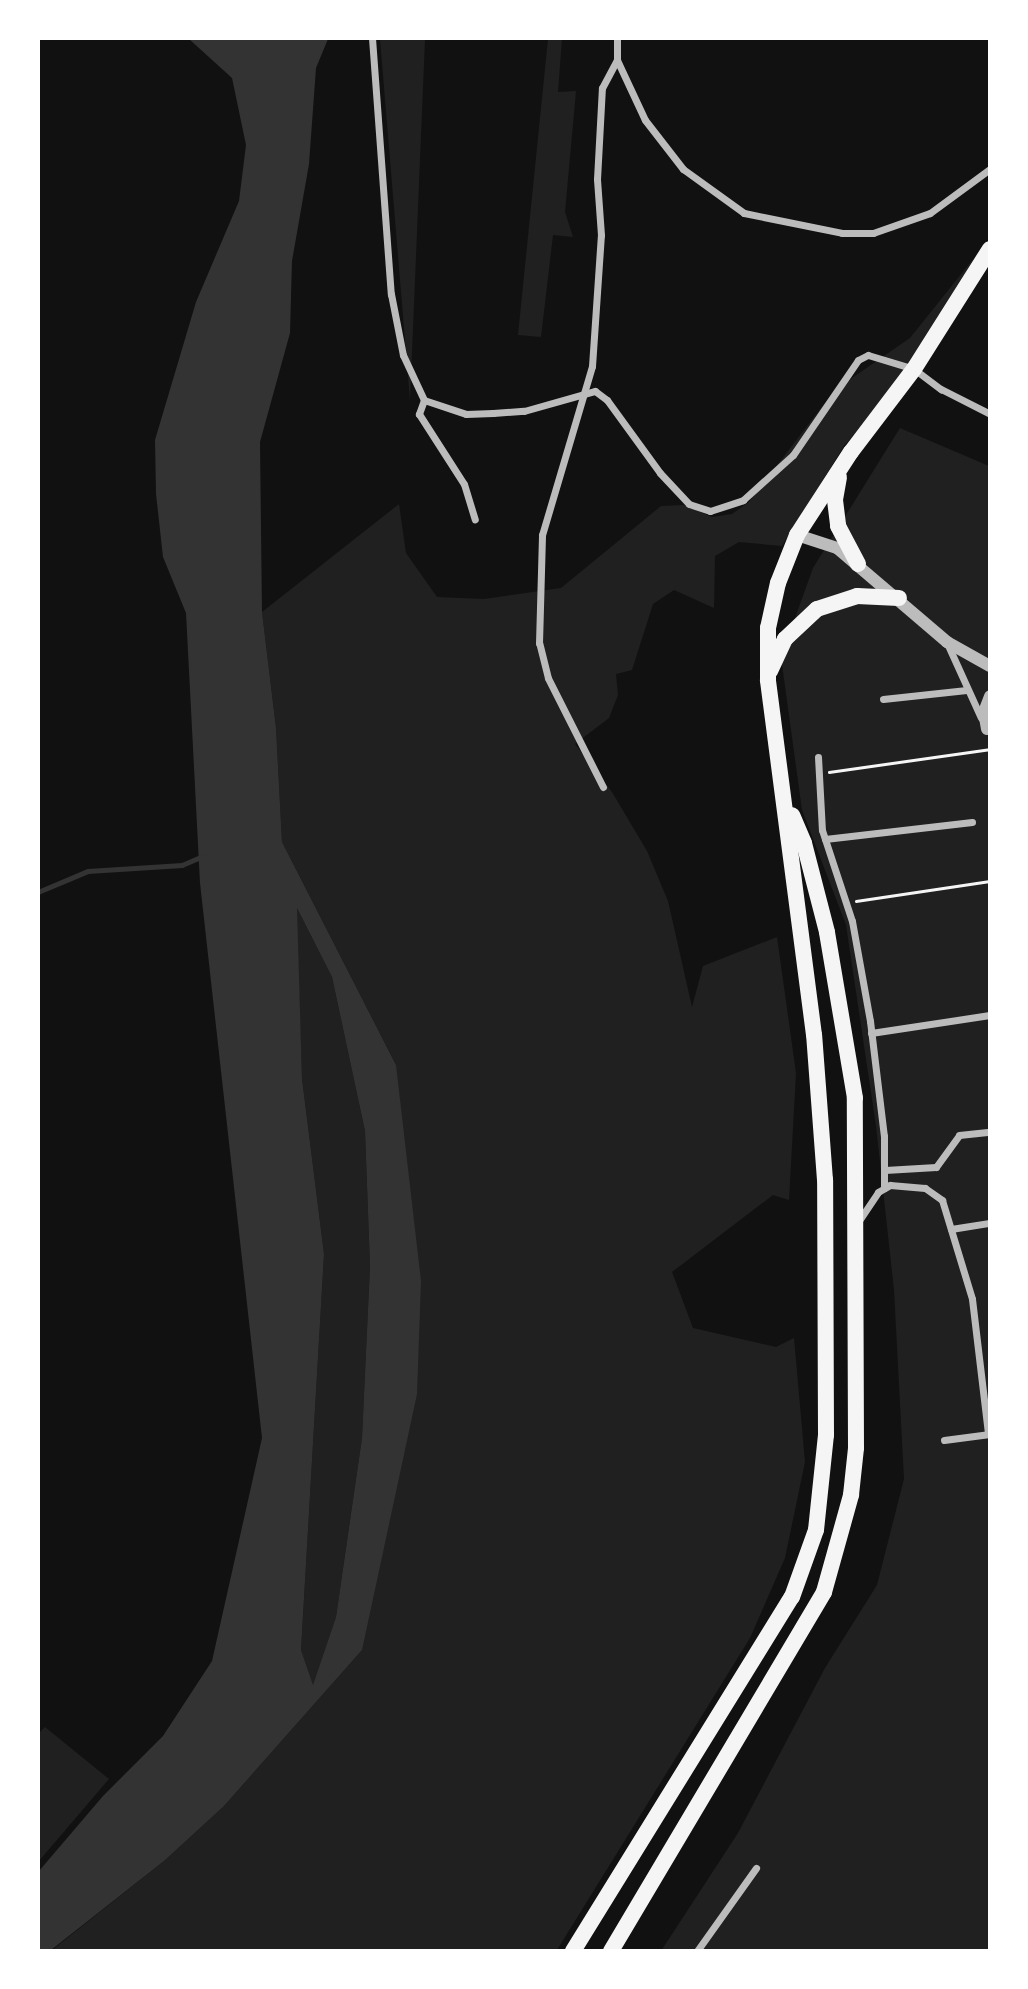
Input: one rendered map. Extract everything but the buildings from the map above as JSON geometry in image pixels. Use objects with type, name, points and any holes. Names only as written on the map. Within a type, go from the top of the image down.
[{"type":"highway","points":[[573,1951],[792,1597],[820,1510],[826,1435],[825,1180],[814,1035],[788,807],[768,680],[771,614],[797,535],[851,452],[914,369],[987,256]]},
{"type":"highway","points":[[851,452],[840,475],[836,513],[843,540],[858,564]]},
{"type":"highway","points":[[768,680],[785,639],[817,609],[857,596],[899,598]]},
{"type":"highway","points":[[611,1951],[824,1592],[836,1560],[852,1495],[856,1448],[858,1223],[855,1098],[844,1019],[815,876],[788,807]]},
{"type":"street","points":[[372,38],[391,294],[402,355],[424,400],[466,414],[493,413],[546,406],[582,392],[595,391],[607,400],[660,473],[689,504],[710,511],[743,500],[793,455],[858,360],[868,355],[914,369],[941,390],[989,414]]},
{"type":"street","points":[[617,38],[617,60],[645,120],[683,169],[744,213],[842,233],[873,233],[930,213],[989,169]]},
{"type":"street","points":[[603,787],[548,678],[538,643],[542,535],[582,392],[592,366],[601,235],[597,179],[602,88],[617,60]]},
{"type":"street","points":[[424,400],[419,414],[464,484],[475,519]]},
{"type":"street","points":[[797,535],[826,543],[858,564],[947,642],[989,666]]},
{"type":"street","points":[[947,642],[988,731]]},
{"type":"street","points":[[884,699],[967,690]]},
{"type":"street","points":[[988,731],[984,712],[989,696]]},
{"type":"street","points":[[818,757],[818,804],[825,839],[846,903],[871,1033],[885,1170],[884,1188],[858,1223]]},
{"type":"street","points":[[825,839],[972,822]]},
{"type":"street","points":[[871,1033],[989,1015]]},
{"type":"street","points":[[885,1170],[936,1167],[959,1135],[989,1132]]},
{"type":"street","points":[[884,1188],[897,1184],[932,1190],[942,1200],[972,1299],[989,1434],[944,1440]]},
{"type":"street","points":[[951,1228],[989,1223]]},
{"type":"street","points":[[696,1951],[756,1868]]},
{"type":"path","points":[[818,773],[989,750]]},
{"type":"path","points":[[846,903],[989,881]]},
{"type":"shaded area","points":[[189,39],[328,39],[316,68],[309,164],[292,261],[290,333],[260,442],[262,612],[276,728],[282,842],[396,1065],[421,1281],[417,1394],[362,1650],[224,1806],[164,1861],[51,1950],[39,1950],[39,1871],[103,1796],[163,1736],[212,1661],[262,1438],[200,883],[186,613],[163,557],[156,494],[155,440],[196,302],[239,201],[246,145],[232,78]],"holes":[[[297,908],[332,977],[365,1131],[370,1266],[362,1438],[336,1617],[313,1685],[301,1650],[324,1254],[302,1079]]]},
{"type":"shaded area","points":[[380,39],[425,39],[410,400]]},
{"type":"shaded area","points":[[548,39],[562,39],[558,92],[576,91],[565,212],[573,237],[553,235],[541,337],[518,335]]},
{"type":"shaded area","points":[[974,258],[912,368],[844,446],[782,546],[739,542],[715,556],[714,608],[674,590],[653,604],[632,670],[616,674],[618,695],[609,718],[575,744],[612,792],[647,851],[668,901],[692,1007],[703,966],[777,937],[796,1073],[789,1200],[773,1195],[672,1272],[693,1328],[776,1347],[794,1338],[805,1462],[785,1558],[750,1638],[557,1950],[51,1951],[164,1861],[224,1806],[362,1650],[396,1065],[282,842],[276,728],[262,612],[399,504],[406,553],[437,597],[484,599],[561,588],[661,506],[684,505],[712,517],[732,514],[749,502],[824,404],[852,378],[910,338]]},
{"type":"shaded area","points":[[900,428],[989,466],[989,1950],[661,1951],[738,1833],[825,1668],[877,1585],[904,1479],[894,1290],[876,1126],[846,925],[802,810],[781,657],[813,568]]},
{"type":"shaded area","points":[[296,906],[332,977],[365,1131],[370,1266],[362,1438],[336,1617],[313,1686],[301,1650],[324,1254],[302,1079]]},
{"type":"shaded area","points":[[45,1727],[109,1779],[39,1861],[38,1734]]},
{"type":"waterway","points":[[38,892],[88,871],[182,865],[203,856]]}]
